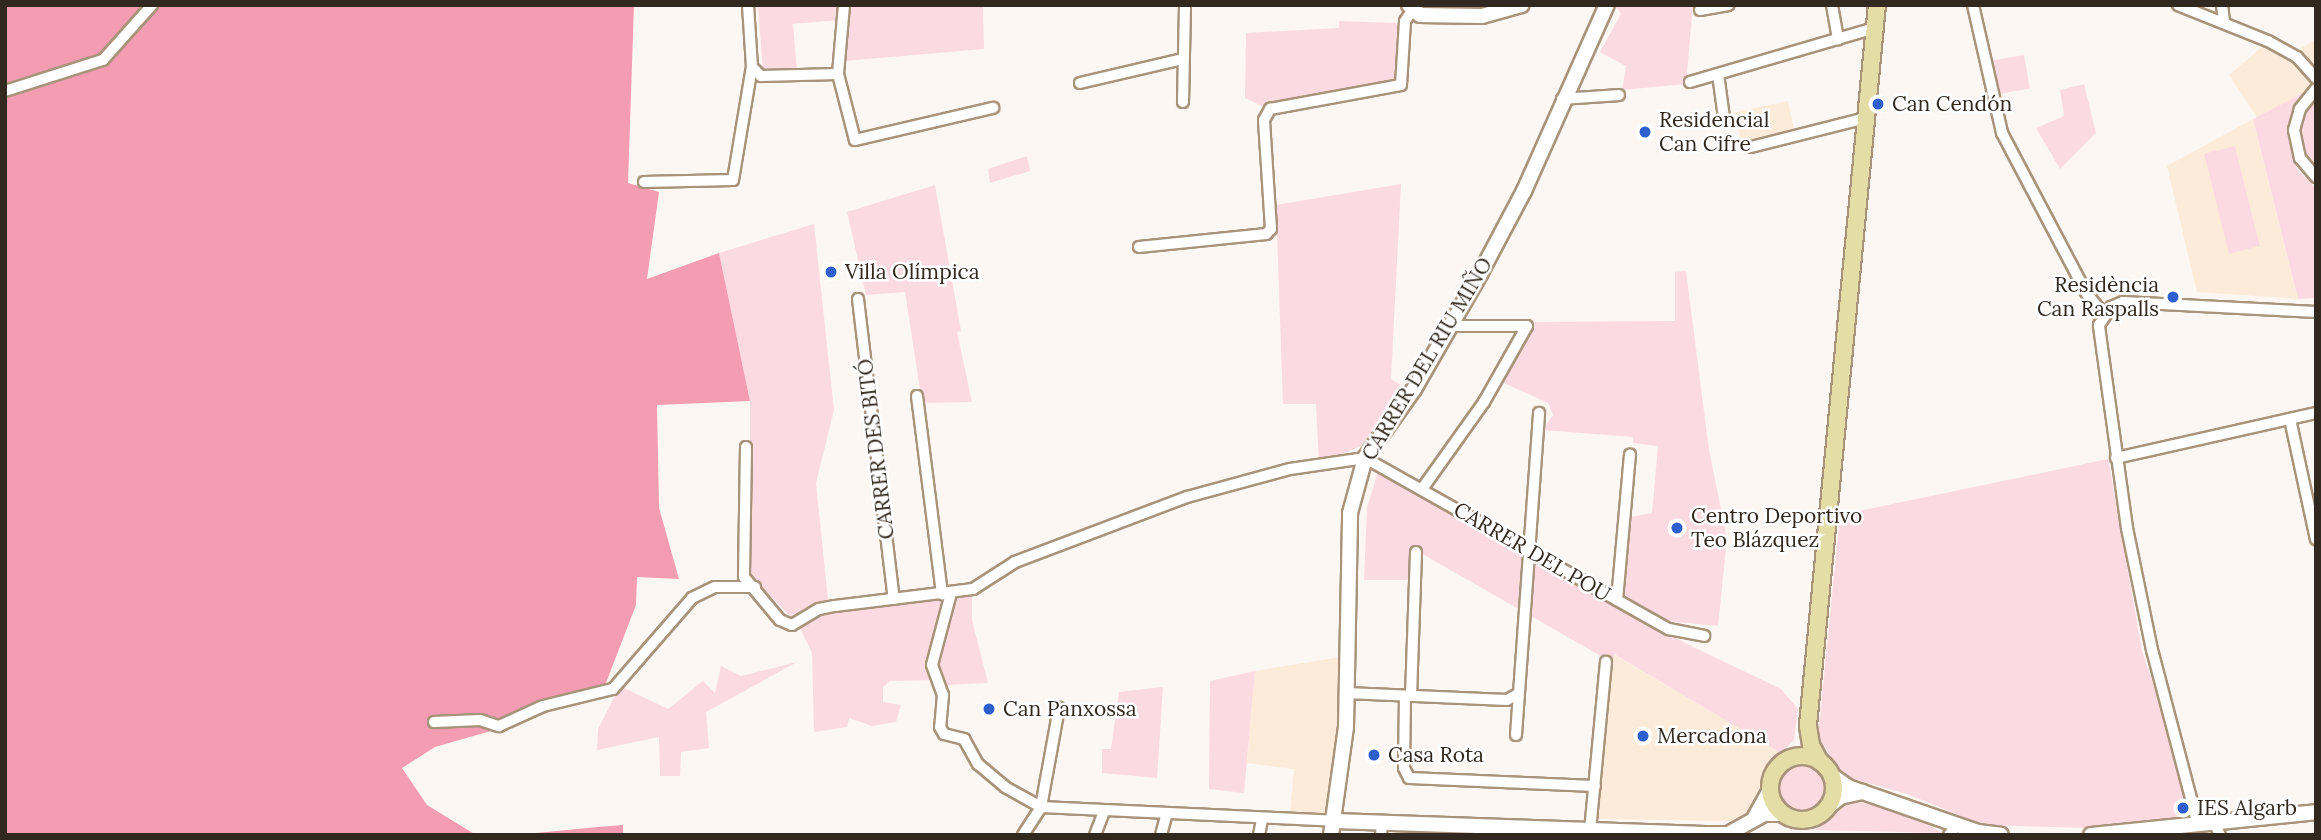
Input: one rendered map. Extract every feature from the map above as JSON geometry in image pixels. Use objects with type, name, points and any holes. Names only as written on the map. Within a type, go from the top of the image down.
[{"type":"main road","points":[[1802,835],[1814,818],[1829,806],[1834,788],[1831,775],[1811,745],[1808,725],[1877,5]]},
{"type":"main road","points":[[1794,835],[1770,790],[1773,774],[1789,759],[1808,725]]},
{"type":"main road","points":[[1789,759],[1808,757],[1820,762]]},
{"type":"main road","points":[[1784,815],[1814,818]]},
{"type":"street","points":[[5,91],[103,61],[152,5]]},
{"type":"street","points":[[644,182],[733,180],[752,67],[748,5]]},
{"type":"street","points":[[844,5],[838,74],[855,141],[993,108]]},
{"type":"street","points":[[1183,102],[1185,5]]},
{"type":"street","points":[[1139,247],[1266,234],[1271,229],[1264,120],[1270,109],[1401,85],[1405,20],[1410,8],[1482,16],[1522,5]]},
{"type":"street","name":"CARRER DEL RIU MIÑO","points":[[1333,828],[1346,693],[1350,513],[1365,458],[1451,326],[1524,191],[1562,99],[1607,5]]},
{"type":"street","points":[[1700,10],[1729,5]]},
{"type":"street","points":[[1832,5],[1838,39]]},
{"type":"street","points":[[1973,5],[2002,132],[2087,294],[2104,315]]},
{"type":"street","points":[[2178,5],[2224,22],[2297,57],[2316,78]]},
{"type":"street","points":[[2222,5],[2224,22]]},
{"type":"street","points":[[1690,82],[1875,28]]},
{"type":"street","points":[[1080,83],[1184,60]]},
{"type":"street","points":[[752,67],[761,76],[838,74]]},
{"type":"street","points":[[1718,74],[1724,118]]},
{"type":"street","points":[[2316,89],[2300,109],[2294,130],[2300,158],[2316,177]]},
{"type":"street","points":[[1562,99],[1619,95]]},
{"type":"street","points":[[1751,147],[1866,118]]},
{"type":"street","name":"CARRER DES BITÓ","points":[[858,299],[894,599]]},
{"type":"street","points":[[2198,825],[2152,650],[2116,458],[2099,335],[2104,315],[2123,302],[2316,312]]},
{"type":"street","points":[[1422,489],[1485,402],[1527,326],[1451,326]]},
{"type":"street","points":[[917,396],[947,593],[932,665],[943,695],[941,732],[964,739],[978,764],[1004,787],[1041,807],[1103,814],[1262,820],[1333,828],[1728,834],[1755,817],[1784,815]]},
{"type":"street","points":[[1516,735],[1516,695],[1539,413]]},
{"type":"street","points":[[2116,458],[2316,413]]},
{"type":"street","points":[[2290,419],[2316,539]]},
{"type":"street","points":[[746,447],[744,578],[755,587],[780,620],[792,625],[819,609],[973,589],[1015,562],[1187,497],[1290,469],[1365,458]]},
{"type":"street","points":[[1617,600],[1630,455]]},
{"type":"street","name":"CARRER DEL POU","points":[[1365,458],[1669,629],[1704,636]]},
{"type":"street","points":[[1416,552],[1404,768],[1409,778],[1595,786]]},
{"type":"street","points":[[434,722],[480,720],[499,726],[543,706],[613,690],[692,598],[715,587],[755,587]]},
{"type":"street","points":[[1590,831],[1606,662]]},
{"type":"street","points":[[1346,693],[1507,700],[1516,695]]},
{"type":"street","points":[[1023,835],[1041,807],[1059,708]]},
{"type":"street","points":[[1831,775],[1953,830],[2001,835]]},
{"type":"street","points":[[1755,817],[1770,790]]},
{"type":"street","points":[[1829,806],[1840,797],[1864,792]]},
{"type":"street","points":[[2091,835],[2198,825],[2217,829],[2316,812]]},
{"type":"street","points":[[1095,835],[1103,814]]},
{"type":"street","points":[[1161,835],[1166,816]]},
{"type":"street","points":[[1259,835],[1262,820]]},
{"type":"shaded area","points":[[5,5],[634,5],[628,183],[659,192],[647,279],[719,253],[750,401],[657,405],[659,508],[679,579],[637,577],[636,605],[604,688],[570,696],[512,725],[435,747],[402,768],[427,805],[476,835],[5,835]]},
{"type":"shaded area","points":[[758,5],[840,5],[839,20],[793,24],[797,70],[763,71]]},
{"type":"shaded area","points":[[850,5],[983,5],[984,49],[844,61]]},
{"type":"shaded area","points":[[1615,5],[1693,5],[1686,84],[1622,90],[1626,66],[1600,52],[1621,14]]},
{"type":"shaded area","points":[[1339,21],[1396,23],[1399,29],[1396,79],[1262,106],[1245,98],[1246,33],[1339,28]]},
{"type":"shaded area","points":[[2316,39],[2316,87],[2313,83],[2305,92],[2257,117],[2229,75],[2264,45],[2287,57]]},
{"type":"shaded area","points":[[2024,55],[2030,88],[1991,95],[1985,62]]},
{"type":"shaded area","points":[[2084,84],[2096,133],[2060,169],[2036,128],[2064,116],[2060,90]]},
{"type":"shaded area","points":[[2305,92],[2287,132],[2297,169],[2316,188],[2316,298],[2298,299],[2253,119]]},
{"type":"shaded area","points":[[2316,100],[2316,164],[2305,152],[2301,130],[2306,111]]},
{"type":"shaded area","points":[[1788,101],[1796,140],[1743,151],[1735,112]]},
{"type":"shaded area","points":[[2253,119],[2298,299],[2197,292],[2167,166]]},
{"type":"shaded area","points":[[2235,146],[2260,246],[2229,254],[2204,154]]},
{"type":"shaded area","points":[[1027,156],[1030,171],[990,183],[988,169]]},
{"type":"shaded area","points":[[1401,184],[1391,379],[1408,389],[1367,444],[1319,463],[1316,404],[1283,404],[1276,205]]},
{"type":"shaded area","points":[[935,185],[961,331],[957,332],[972,402],[922,403],[905,292],[866,295],[847,212]]},
{"type":"shaded area","points":[[814,224],[834,410],[816,483],[828,600],[790,616],[750,576],[750,401],[719,253]]},
{"type":"shaded area","points":[[1686,271],[1709,450],[1727,539],[1718,626],[1667,621],[1624,596],[1631,517],[1652,513],[1658,446],[1633,443],[1633,437],[1543,430],[1553,415],[1548,403],[1502,382],[1535,322],[1675,321],[1675,272]]},
{"type":"shaded area","points":[[2108,459],[2142,651],[2179,761],[2185,794],[2179,816],[2165,823],[2088,828],[1983,825],[1907,794],[1843,776],[1818,736],[1840,515]]},
{"type":"shaded area","points":[[1378,472],[1689,645],[1781,689],[1798,709],[1794,740],[1781,753],[1614,654],[1613,663],[1412,548],[1410,580],[1364,580],[1367,508]]},
{"type":"shaded area","points":[[972,593],[972,620],[988,683],[943,685],[936,659],[950,608],[957,595]]},
{"type":"shaded area","points":[[945,596],[929,657],[931,680],[890,681],[883,687],[883,702],[901,705],[896,722],[872,726],[849,718],[847,727],[814,732],[812,653],[800,628],[821,612]]},
{"type":"shaded area","points":[[1613,654],[1781,753],[1765,769],[1753,808],[1732,821],[1596,819]]},
{"type":"shaded area","points":[[1340,657],[1341,707],[1330,813],[1290,814],[1294,769],[1247,763],[1255,671]]},
{"type":"shaded area","points":[[797,662],[706,712],[709,748],[681,752],[680,776],[660,776],[659,737],[597,750],[598,729],[620,686],[668,709],[703,681],[715,693],[721,666],[741,676]]},
{"type":"shaded area","points":[[1255,671],[1244,793],[1209,789],[1210,681]]},
{"type":"shaded area","points":[[1163,687],[1157,778],[1102,773],[1102,749],[1111,749],[1119,692]]},
{"type":"shaded area","points":[[1802,763],[1821,770],[1828,789],[1821,808],[1802,815],[1783,808],[1776,789],[1783,770]]},
{"type":"shaded area","points":[[1852,800],[1904,812],[1943,833],[1815,830]]},
{"type":"shaded area","points":[[623,825],[623,835],[515,835],[598,827]]},
{"type":"place","name":"Can Cendón","points":[[1878,104]]},
{"type":"place","name":"Residencial Can Cifre","points":[[1645,132]]},
{"type":"place","name":"Villa Olímpica","points":[[831,272]]},
{"type":"place","name":"Residència Can Raspalls","points":[[2173,297]]},
{"type":"place","name":"Centro Deportivo Teo Blázquez","points":[[1677,528]]},
{"type":"place","name":"Can Panxossa","points":[[989,709]]},
{"type":"place","name":"Mercadona","points":[[1643,736]]},
{"type":"place","name":"Casa Rota","points":[[1374,755]]},
{"type":"place","name":"IES Algarb","points":[[2183,808]]}]
